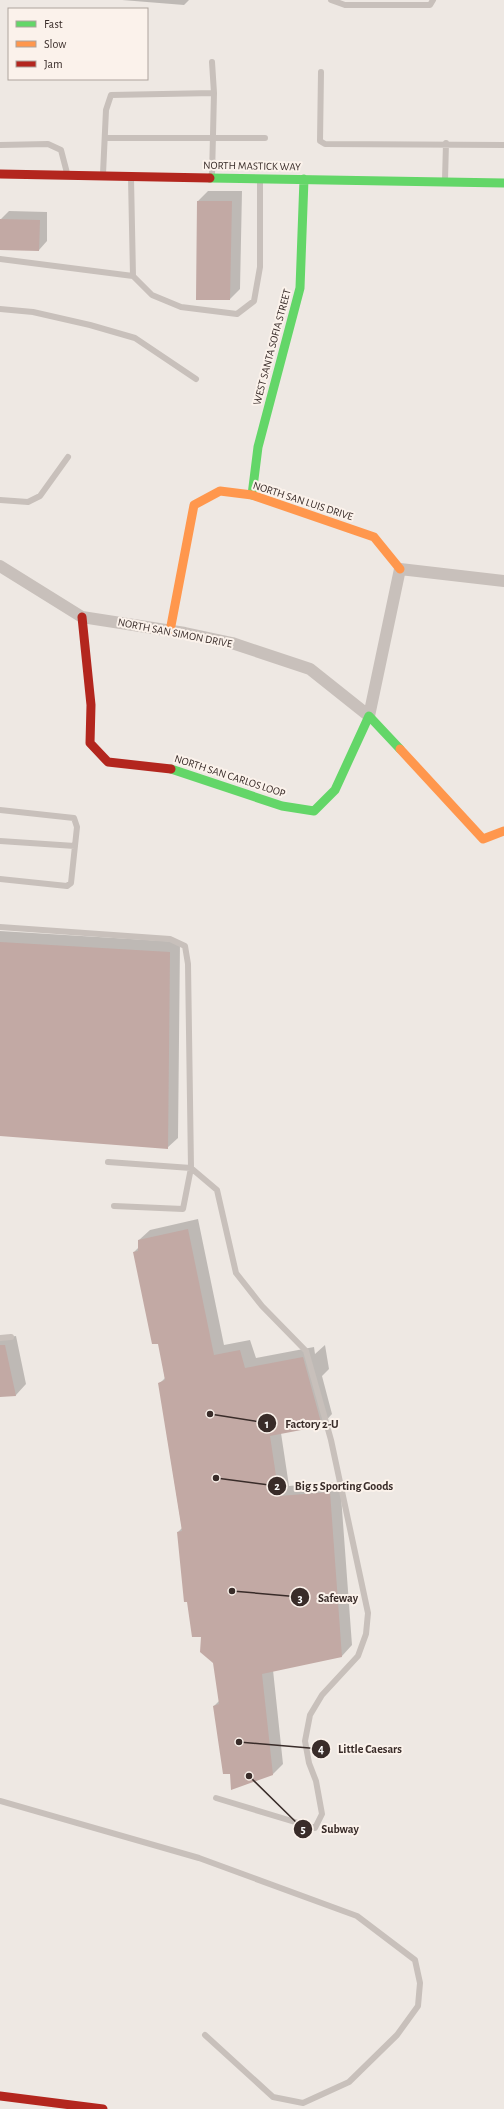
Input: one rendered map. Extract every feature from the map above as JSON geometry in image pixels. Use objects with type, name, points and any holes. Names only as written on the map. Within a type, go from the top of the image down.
[{"type":"main road","name":"NORTH MASTICK WAY","points":[[0,174],[504,183]]},
{"type":"main road","name":"WEST SANTA SOFIA STREET","points":[[252,495],[258,447],[300,288],[304,179]]},
{"type":"main road","name":"NORTH SAN LUIS DRIVE","points":[[170,631],[194,505],[220,491],[252,495],[374,538],[400,569]]},
{"type":"main road","name":"NORTH SAN CARLOS LOOP","points":[[82,617],[91,705],[90,743],[108,762],[176,769],[282,806],[314,811],[335,790],[369,716]]},
{"type":"main road","name":"NORTH SAN SIMON DRIVE","points":[[369,716],[483,839],[504,831]]},
{"type":"main road","points":[[0,2096],[103,2109]]},
{"type":"street","name":"NORTH SAN SIMON DRIVE","points":[[0,566],[82,617],[170,631],[232,643],[310,670],[369,716]]},
{"type":"street","points":[[369,716],[400,569],[504,581]]},
{"type":"lane","points":[[331,0],[345,5],[362,2],[402,2],[430,5],[432,0]]},
{"type":"lane","points":[[212,62],[214,94],[212,178]]},
{"type":"lane","points":[[321,72],[320,141],[325,144],[446,143],[504,145]]},
{"type":"lane","points":[[103,176],[106,110],[111,95],[214,94]]},
{"type":"lane","points":[[105,138],[265,138]]},
{"type":"lane","points":[[445,182],[446,143]]},
{"type":"lane","points":[[0,145],[48,144],[61,150],[68,175]]},
{"type":"lane","points":[[132,176],[133,276]]},
{"type":"lane","points":[[0,259],[133,276],[152,295],[181,307],[237,314],[254,301],[260,267],[260,179]]},
{"type":"lane","points":[[0,309],[33,312],[83,323],[135,338],[196,379]]},
{"type":"lane","points":[[0,500],[28,502],[40,496],[68,457]]},
{"type":"lane","points":[[0,810],[74,818],[77,827],[71,883],[67,886],[0,879]]},
{"type":"lane","points":[[0,841],[75,846]]},
{"type":"lane","points":[[0,927],[170,939],[185,946],[188,964],[191,1168],[183,1209],[114,1206]]},
{"type":"lane","points":[[108,1162],[191,1168],[217,1190],[236,1273],[262,1306],[306,1351],[332,1440],[368,1613],[366,1634],[358,1656],[322,1695],[310,1715],[305,1742],[309,1763],[316,1781],[322,1814],[316,1828],[216,1798]]},
{"type":"lane","points":[[0,1338],[11,1337]]},
{"type":"lane","points":[[0,1801],[199,1858],[357,1916],[415,1960],[420,1983],[418,2006],[397,2035],[349,2082],[304,2103],[272,2097],[205,2035]]},
{"type":"building","points":[[197,201],[232,201],[230,300],[196,300]]},
{"type":"building","points":[[0,219],[40,220],[39,251],[0,250]]},
{"type":"building","points":[[0,942],[170,952],[168,1149],[0,1136]]},
{"type":"building","points":[[188,1229],[214,1355],[240,1350],[245,1368],[303,1357],[322,1426],[270,1436],[279,1496],[330,1492],[342,1657],[262,1674],[273,1775],[231,1790],[230,1774],[223,1774],[213,1706],[219,1704],[213,1663],[200,1652],[201,1637],[192,1637],[187,1602],[184,1602],[177,1532],[182,1531],[158,1383],[165,1380],[158,1344],[152,1344],[133,1252],[138,1251],[138,1240]]},
{"type":"building","points":[[0,1345],[5,1345],[16,1396],[0,1397]]},
{"type":"traffic: fast","points":[[210,178],[504,183]]},
{"type":"traffic: fast","points":[[252,495],[258,447],[300,288],[304,179]]},
{"type":"traffic: fast","points":[[171,769],[282,806],[314,811],[335,790],[369,716],[400,749]]},
{"type":"traffic: slow","points":[[170,631],[194,505],[220,491],[252,495],[374,537],[400,569]]},
{"type":"traffic: slow","points":[[400,749],[483,839],[504,831]]},
{"type":"traffic: jam","points":[[0,174],[210,178]]},
{"type":"traffic: jam","points":[[82,617],[91,705],[90,743],[108,762],[171,769]]},
{"type":"traffic: jam","points":[[0,2096],[103,2109]]},
{"type":"place","name":"Factory 2-U","points":[[210,1414]]},
{"type":"place","name":"Big 5 Sporting Goods","points":[[216,1478]]},
{"type":"place","name":"Safeway","points":[[232,1591]]},
{"type":"place","name":"Little Caesars","points":[[239,1742]]},
{"type":"place","name":"Subway","points":[[249,1776]]}]
